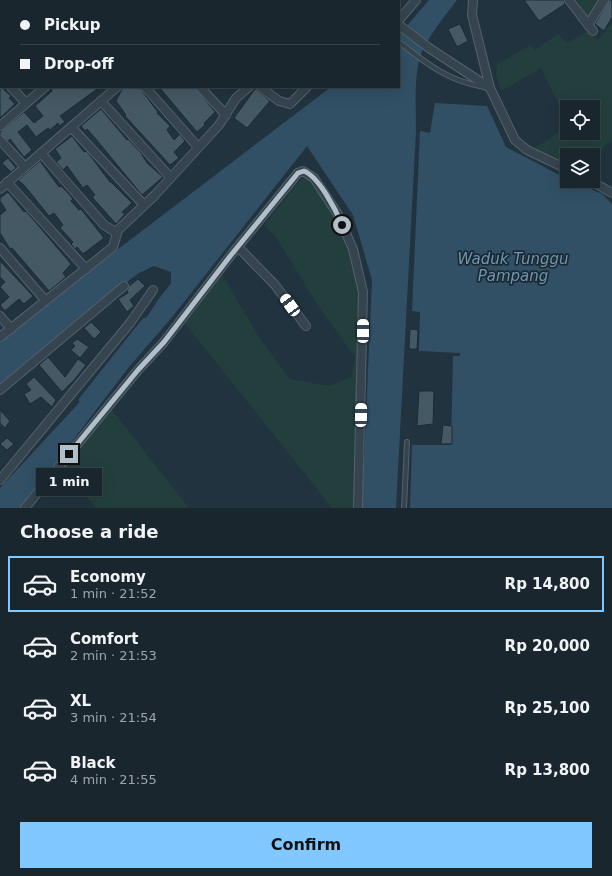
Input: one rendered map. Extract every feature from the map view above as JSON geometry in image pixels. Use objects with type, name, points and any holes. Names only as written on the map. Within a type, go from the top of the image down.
[{"type":"street","points":[[400,19],[416,0]]},
{"type":"street","points":[[474,0],[472,16],[490,88],[515,140],[520,146],[560,166]]},
{"type":"street","points":[[569,0],[591,28],[604,0]]},
{"type":"street","points":[[400,27],[429,48],[490,88]]},
{"type":"street","points":[[12,88],[26,104]]},
{"type":"street","points":[[0,126],[44,88]]},
{"type":"street","points":[[0,189],[116,88]]},
{"type":"street","points":[[146,88],[198,147]]},
{"type":"street","points":[[201,88],[226,115]]},
{"type":"street","points":[[0,337],[113,247],[116,241],[117,233],[219,125],[236,98],[239,88]]},
{"type":"street","points":[[236,98],[247,88]]},
{"type":"street","points":[[261,88],[279,101],[290,104],[306,88]]},
{"type":"street","points":[[101,101],[170,177]]},
{"type":"street","points":[[71,126],[144,205]]},
{"type":"street","points":[[0,140],[25,167]]},
{"type":"street","points":[[41,153],[104,224],[117,233]]},
{"type":"street","points":[[25,508],[138,370],[164,342],[298,173],[304,171],[314,178],[337,213],[353,249],[363,292],[358,508]]},
{"type":"street","points":[[7,182],[86,269]]},
{"type":"street","points":[[600,186],[612,193]]},
{"type":"street","points":[[238,247],[275,285],[306,326]]},
{"type":"street","points":[[0,248],[45,300]]},
{"type":"street","points":[[0,390],[124,286]]},
{"type":"street","points":[[0,480],[125,329],[154,290]]},
{"type":"street","points":[[0,316],[11,329]]},
{"type":"lane","points":[[400,43],[452,79],[466,84],[490,88]]},
{"type":"lane","points":[[404,508],[407,442]]},
{"type":"green space","points":[[576,0],[600,0],[589,18]]},
{"type":"green space","points":[[612,23],[612,140],[600,151],[600,148],[560,148],[560,160],[535,148],[560,132],[560,140],[600,140],[600,100],[560,100],[560,106],[541,68],[501,91],[496,75],[497,64],[531,45],[535,50],[558,34],[567,43],[586,32],[598,40]]},
{"type":"green space","points":[[305,175],[315,180],[352,255],[360,302],[360,358],[354,508],[332,508],[184,322],[222,274],[258,336],[290,379],[329,386],[351,377],[355,357],[319,307],[276,237],[264,225]]},
{"type":"green space","points":[[111,409],[189,508],[96,508],[61,466]]},
{"type":"water","points":[[429,0],[457,0],[425,45],[421,53],[417,69],[416,131],[396,508],[362,508],[372,280],[353,215],[307,146],[173,316],[129,367],[21,508],[0,508],[0,488],[117,362],[171,283],[171,272],[154,266],[139,273],[87,311],[0,387],[0,339],[330,88],[400,88],[400,34]]},
{"type":"water","name":"Waduk Tunggu Pampang","points":[[435,103],[487,106],[506,147],[560,175],[560,188],[588,188],[602,194],[612,204],[612,508],[410,508],[412,445],[451,445],[453,356],[460,356],[460,353],[419,351],[420,312],[412,311],[420,131],[430,133]]},
{"type":"building","points":[[524,0],[564,0],[565,4],[539,21]]},
{"type":"building","points":[[609,0],[612,0],[612,17],[604,31],[595,24]]},
{"type":"building","points":[[460,24],[468,41],[457,47],[448,29]]},
{"type":"building","points":[[0,88],[2,88],[11,96],[9,98],[15,104],[0,118]]},
{"type":"building","points":[[50,88],[99,88],[60,116],[65,122],[59,126],[58,123],[50,130],[48,128],[36,137],[27,125],[18,132],[32,150],[24,157],[10,139],[8,141],[0,135],[0,132],[24,112],[34,123],[43,116],[35,106],[52,91]]},
{"type":"building","points":[[122,88],[140,88],[158,112],[157,113],[170,126],[167,130],[174,140],[180,134],[185,141],[174,152],[179,158],[170,165],[125,116],[126,115],[116,101]]},
{"type":"building","points":[[160,88],[196,88],[215,112],[204,123],[205,125],[197,132]]},
{"type":"building","points":[[255,89],[270,101],[247,128],[234,118]]},
{"type":"building","points":[[101,109],[127,140],[128,139],[141,153],[147,163],[163,177],[142,195],[95,138],[87,129],[85,131],[81,126]]},
{"type":"building","points":[[72,136],[84,152],[86,151],[89,154],[110,182],[132,203],[122,212],[125,214],[116,224],[92,197],[95,195],[87,185],[83,188],[67,166],[63,170],[56,162],[61,158],[55,149]]},
{"type":"building","points":[[8,158],[16,168],[11,172],[2,163]]},
{"type":"building","points":[[40,161],[59,187],[61,186],[69,194],[73,199],[71,201],[79,210],[81,209],[104,238],[83,254],[77,247],[75,249],[71,244],[73,242],[60,228],[63,225],[54,213],[49,216],[24,185],[18,180]]},
{"type":"building","points":[[8,192],[71,264],[63,273],[66,277],[49,291],[12,248],[10,249],[0,233],[0,215],[6,210],[0,201],[0,198]]},
{"type":"building","points":[[0,261],[33,296],[24,304],[19,299],[5,311],[0,305],[9,297],[0,287],[5,282],[0,277]]},
{"type":"building","points":[[138,279],[145,286],[130,300],[134,306],[127,312],[118,299],[128,293],[127,291],[129,286]]},
{"type":"building","points":[[91,322],[101,332],[94,339],[84,328]]},
{"type":"building","points":[[410,329],[418,330],[417,349],[409,349]]},
{"type":"building","points":[[77,339],[89,347],[80,358],[71,350],[75,346],[72,343]]},
{"type":"building","points":[[48,357],[65,377],[78,359],[86,365],[62,392],[39,365]]},
{"type":"building","points":[[34,377],[56,400],[52,407],[41,397],[30,404],[24,394],[31,390],[26,384]]},
{"type":"building","points":[[419,391],[434,391],[433,424],[417,426]]},
{"type":"building","points":[[0,410],[10,421],[5,428],[0,423]]},
{"type":"building","points":[[443,425],[452,426],[452,444],[441,444]]},
{"type":"building","points":[[7,438],[14,444],[7,450],[0,444]]},
{"type":"waterway","points":[[83,400],[145,322]]},
{"type":"route","points":[[69,454],[138,370],[164,342],[215,278],[231,255],[298,173],[304,171],[308,172],[314,178],[337,213],[342,225]]}]
